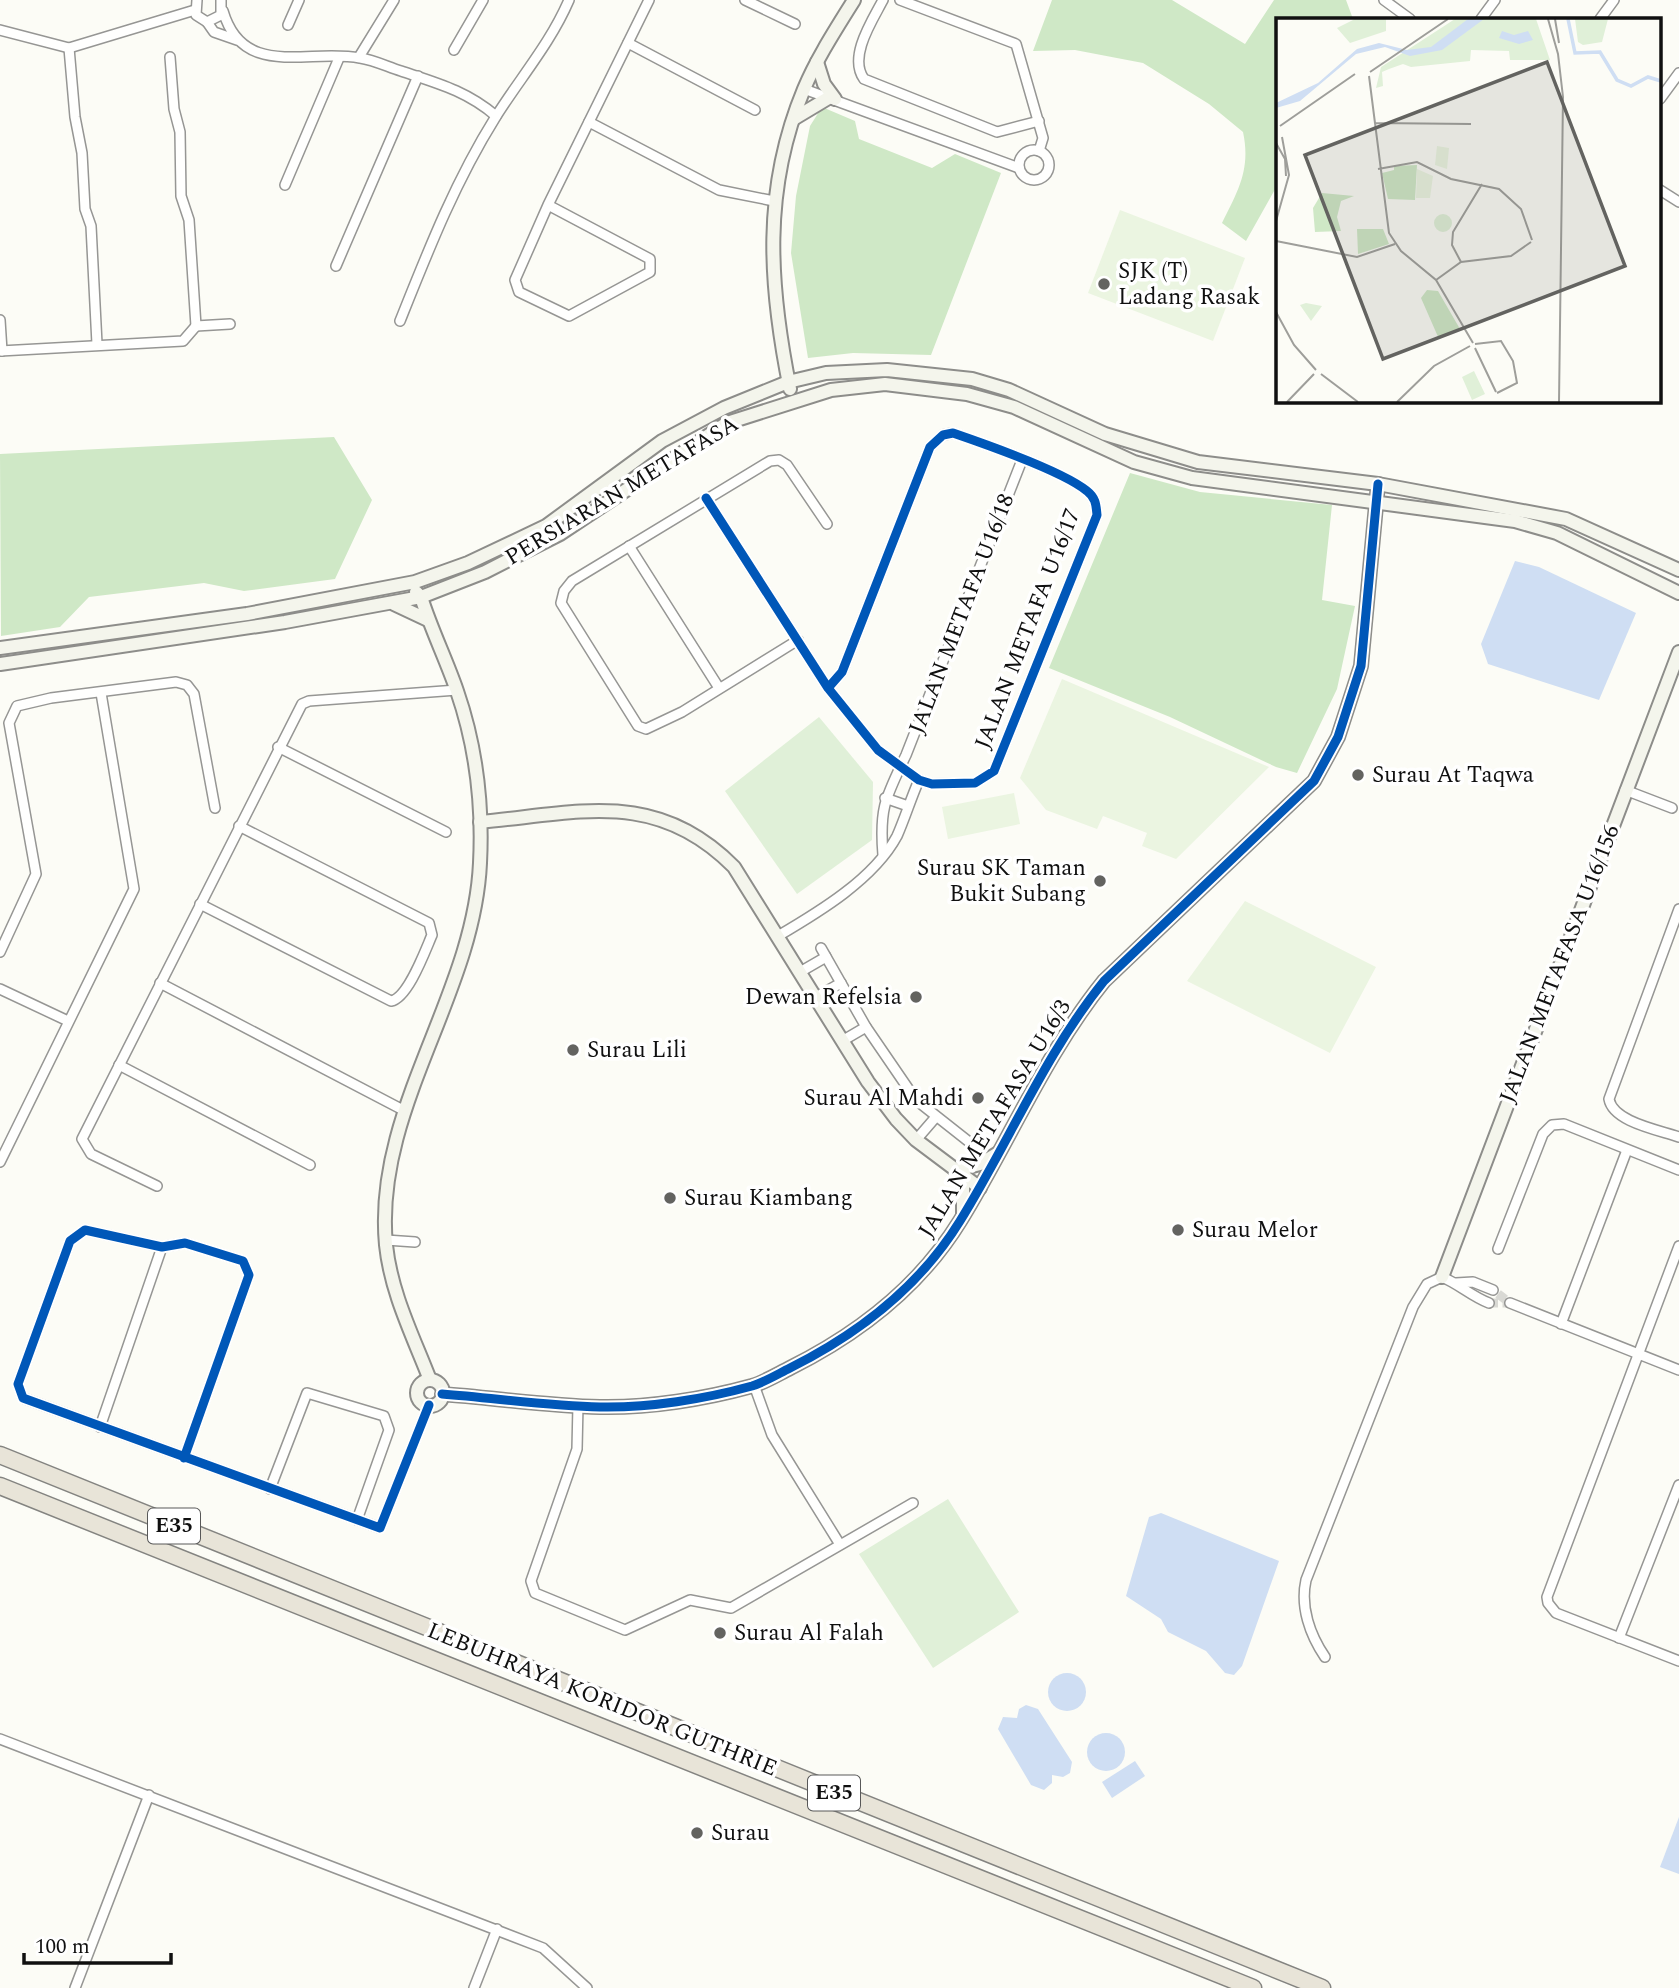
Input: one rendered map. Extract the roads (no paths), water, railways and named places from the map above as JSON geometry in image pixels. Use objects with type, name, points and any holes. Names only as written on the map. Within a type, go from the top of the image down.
[{"type":"highway","name":"LEBUHRAYA KORIDOR GUTHRIE","points":[[0,1455],[1322,1988]]},
{"type":"highway","name":"LEBUHRAYA KORIDOR GUTHRIE","points":[[0,1486],[1254,1988]]},
{"type":"street","points":[[197,0],[195,10],[199,18],[207,22],[214,32],[265,55],[359,57],[455,88],[476,99],[496,117]]},
{"type":"street","points":[[288,25],[299,0]]},
{"type":"street","points":[[359,57],[394,0]]},
{"type":"street","points":[[454,50],[483,0]]},
{"type":"street","points":[[400,321],[454,190],[496,117],[546,46],[569,0]]},
{"type":"street","points":[[548,205],[650,259],[650,272],[569,316],[519,292],[515,280],[548,205],[649,0]]},
{"type":"street","points":[[745,0],[795,24]]},
{"type":"street","points":[[792,400],[772,282],[774,201],[780,160],[804,89],[853,0]]},
{"type":"street","points":[[883,0],[859,56],[858,66],[864,79],[997,132],[1039,121]]},
{"type":"street","points":[[900,0],[1016,44],[1043,138],[1039,151]]},
{"type":"street","points":[[1384,0],[1408,18]]},
{"type":"street","points":[[1482,18],[1495,0]]},
{"type":"street","points":[[1602,18],[1614,0]]},
{"type":"street","points":[[207,22],[219,18],[222,3]]},
{"type":"street","points":[[222,3],[227,26],[239,41]]},
{"type":"street","points":[[0,30],[69,48],[195,10]]},
{"type":"street","points":[[628,43],[755,110]]},
{"type":"street","points":[[69,48],[75,117],[82,152],[85,209],[91,226],[97,344]]},
{"type":"street","points":[[170,57],[174,109],[180,132],[181,196],[189,219],[197,326]]},
{"type":"street","points":[[285,185],[339,58]]},
{"type":"street","points":[[817,62],[832,98]]},
{"type":"street","points":[[1662,96],[1679,73]]},
{"type":"street","points":[[336,266],[418,76]]},
{"type":"street","points":[[804,89],[1019,168]]},
{"type":"street","points":[[794,118],[832,98]]},
{"type":"street","points":[[589,122],[719,190],[774,201]]},
{"type":"street","points":[[1039,151],[1048,161],[1044,177],[1031,180],[1023,176],[1019,168],[1021,159],[1026,152],[1039,151]]},
{"type":"street","points":[[1662,191],[1679,202]]},
{"type":"street","points":[[0,320],[1,351],[183,341],[197,326],[230,324]]},
{"type":"street","name":"PERSIARAN METAFASA","points":[[0,648],[247,614],[394,585],[468,563],[546,526],[662,441],[724,408],[788,382],[826,373],[887,370],[972,379],[1009,390],[1105,434],[1198,462],[1378,484],[1566,519],[1679,570]]},
{"type":"street","name":"PERSIARAN METAFASA","points":[[0,664],[285,622],[421,597],[485,572],[560,534],[727,423],[792,400],[831,390],[885,384],[967,394],[1014,407],[1134,462],[1192,478],[1375,503],[1456,511],[1525,524],[1557,533],[1679,593]]},
{"type":"street","name":"JALAN METAFA U16/17","points":[[828,688],[842,672],[930,447],[943,435],[953,433],[1022,460],[1087,491],[1096,501],[1097,515],[994,771],[986,779],[975,783],[932,784],[919,780]]},
{"type":"street","points":[[797,640],[653,729],[638,726],[561,603],[564,590],[572,581],[770,461],[779,460],[787,465],[827,524]]},
{"type":"street","name":"JALAN METAFA U16/18","points":[[884,798],[900,768],[1022,460]]},
{"type":"street","name":"JALAN METAFASA U16/3","points":[[442,1394],[602,1407],[690,1399],[754,1385],[846,1337],[899,1296],[936,1256],[962,1218],[1075,1016],[1104,981],[1314,781],[1338,737],[1361,667],[1378,484]]},
{"type":"street","points":[[706,498],[828,688],[878,750],[919,780],[896,837],[883,855],[836,901],[778,936]]},
{"type":"street","points":[[628,546],[719,688]]},
{"type":"street","points":[[394,585],[414,590],[421,597],[457,690],[475,756],[480,822],[480,864],[468,942],[405,1111],[391,1156],[385,1196],[386,1240],[393,1288],[430,1380],[439,1385],[442,1394],[438,1402],[429,1405],[420,1401],[417,1392],[421,1383],[430,1380]]},
{"type":"street","points":[[428,620],[440,590]]},
{"type":"street","points":[[391,603],[428,620]]},
{"type":"street","name":"JALAN METAFASA U16/156","points":[[1442,1277],[1679,652]]},
{"type":"street","points":[[0,952],[36,874],[10,716],[22,704],[176,682],[187,685],[194,694],[215,808]]},
{"type":"street","points":[[157,1186],[91,1154],[82,1139],[278,747],[302,705],[309,701],[457,690]]},
{"type":"street","points":[[0,1162],[134,889],[101,693]]},
{"type":"street","points":[[278,747],[446,832]]},
{"type":"street","points":[[1625,790],[1672,808]]},
{"type":"street","points":[[883,855],[881,825],[884,798],[908,806]]},
{"type":"street","points":[[480,822],[626,810],[662,818],[690,830],[714,846],[734,867],[882,1101],[916,1140],[980,1188]]},
{"type":"street","points":[[200,904],[391,1000],[401,997],[418,966],[432,935],[429,923],[239,825]]},
{"type":"street","points":[[1679,908],[1610,1091],[1610,1106],[1619,1115],[1679,1137]]},
{"type":"street","points":[[800,972],[823,953],[866,1027],[916,1100],[934,1118],[973,1145]]},
{"type":"street","points":[[160,983],[405,1111]]},
{"type":"street","points":[[816,997],[841,983]]},
{"type":"street","points":[[0,989],[68,1021]]},
{"type":"street","points":[[842,1041],[866,1027]]},
{"type":"street","points":[[119,1065],[310,1166]]},
{"type":"street","points":[[916,1140],[934,1118]]},
{"type":"street","points":[[1498,1250],[1544,1134],[1552,1125],[1564,1125],[1679,1170]]},
{"type":"street","points":[[1561,1324],[1627,1150]]},
{"type":"street","points":[[957,1170],[980,1164],[1000,1151]]},
{"type":"street","points":[[957,1170],[963,1185],[962,1218]]},
{"type":"street","points":[[184,1458],[249,1275],[243,1261],[185,1243],[162,1247],[95,1230],[76,1234],[70,1241],[18,1384],[23,1398],[184,1458],[380,1528],[429,1405]]},
{"type":"street","points":[[386,1240],[415,1242]]},
{"type":"street","points":[[1679,1246],[1550,1589],[1548,1604],[1556,1613],[1679,1661]]},
{"type":"street","points":[[100,1427],[162,1247]]},
{"type":"street","points":[[1325,1657],[1317,1645],[1306,1611],[1306,1580],[1413,1307],[1427,1284],[1442,1277],[1456,1283],[1469,1295],[1489,1303]]},
{"type":"street","points":[[1456,1283],[1473,1282],[1493,1290]]},
{"type":"street","points":[[1510,1304],[1679,1370]]},
{"type":"street","points":[[754,1385],[772,1435],[839,1544]]},
{"type":"street","points":[[270,1489],[303,1397],[311,1393],[384,1416],[389,1430],[357,1520]]},
{"type":"street","points":[[578,1405],[577,1449],[531,1581],[535,1593],[630,1630],[690,1600],[731,1608],[913,1503]]},
{"type":"street","points":[[1619,1638],[1679,1485]]},
{"type":"street","points":[[0,1739],[497,1929],[552,1953],[587,1988]]},
{"type":"street","points":[[75,1988],[149,1796]]},
{"type":"street","points":[[474,1988],[497,1929]]},
{"type":"water","points":[[1515,561],[1539,567],[1636,613],[1599,700],[1488,664],[1481,644]]},
{"type":"water","points":[[1161,1513],[1279,1561],[1242,1666],[1234,1675],[1225,1673],[1206,1651],[1168,1632],[1161,1619],[1126,1596],[1149,1517]]},
{"type":"water","points":[[1067,1673],[1080,1679],[1086,1692],[1080,1705],[1067,1711],[1054,1705],[1048,1692],[1054,1679]]},
{"type":"water","points":[[1026,1705],[1038,1709],[1072,1762],[1070,1773],[1063,1777],[1052,1775],[1052,1783],[1044,1790],[1031,1785],[998,1729],[1003,1717],[1017,1718],[1019,1709]]},
{"type":"water","points":[[1106,1733],[1119,1739],[1125,1752],[1119,1765],[1106,1771],[1093,1765],[1087,1752],[1093,1739]]},
{"type":"water","points":[[1135,1761],[1145,1776],[1112,1798],[1102,1782]]},
{"type":"water","points":[[1679,1817],[1679,1874],[1660,1867]]},
{"type":"tunnel","points":[[1489,1303],[1510,1303],[1493,1290]]},
{"type":"place","name":"SJK (T) Ladang Rasak","points":[[1104,284]]},
{"type":"place","name":"Surau At Taqwa","points":[[1358,775]]},
{"type":"place","name":"Surau SK Taman Bukit Subang","points":[[1100,881]]},
{"type":"place","name":"Dewan Refelsia","points":[[916,997]]},
{"type":"place","name":"Surau Lili","points":[[573,1050]]},
{"type":"place","name":"Surau Al Mahdi","points":[[978,1098]]},
{"type":"place","name":"Surau Kiambang","points":[[670,1198]]},
{"type":"place","name":"Surau Melor","points":[[1178,1230]]},
{"type":"place","name":"Surau Al Falah","points":[[720,1633]]},
{"type":"place","name":"Surau","points":[[697,1833]]}]
